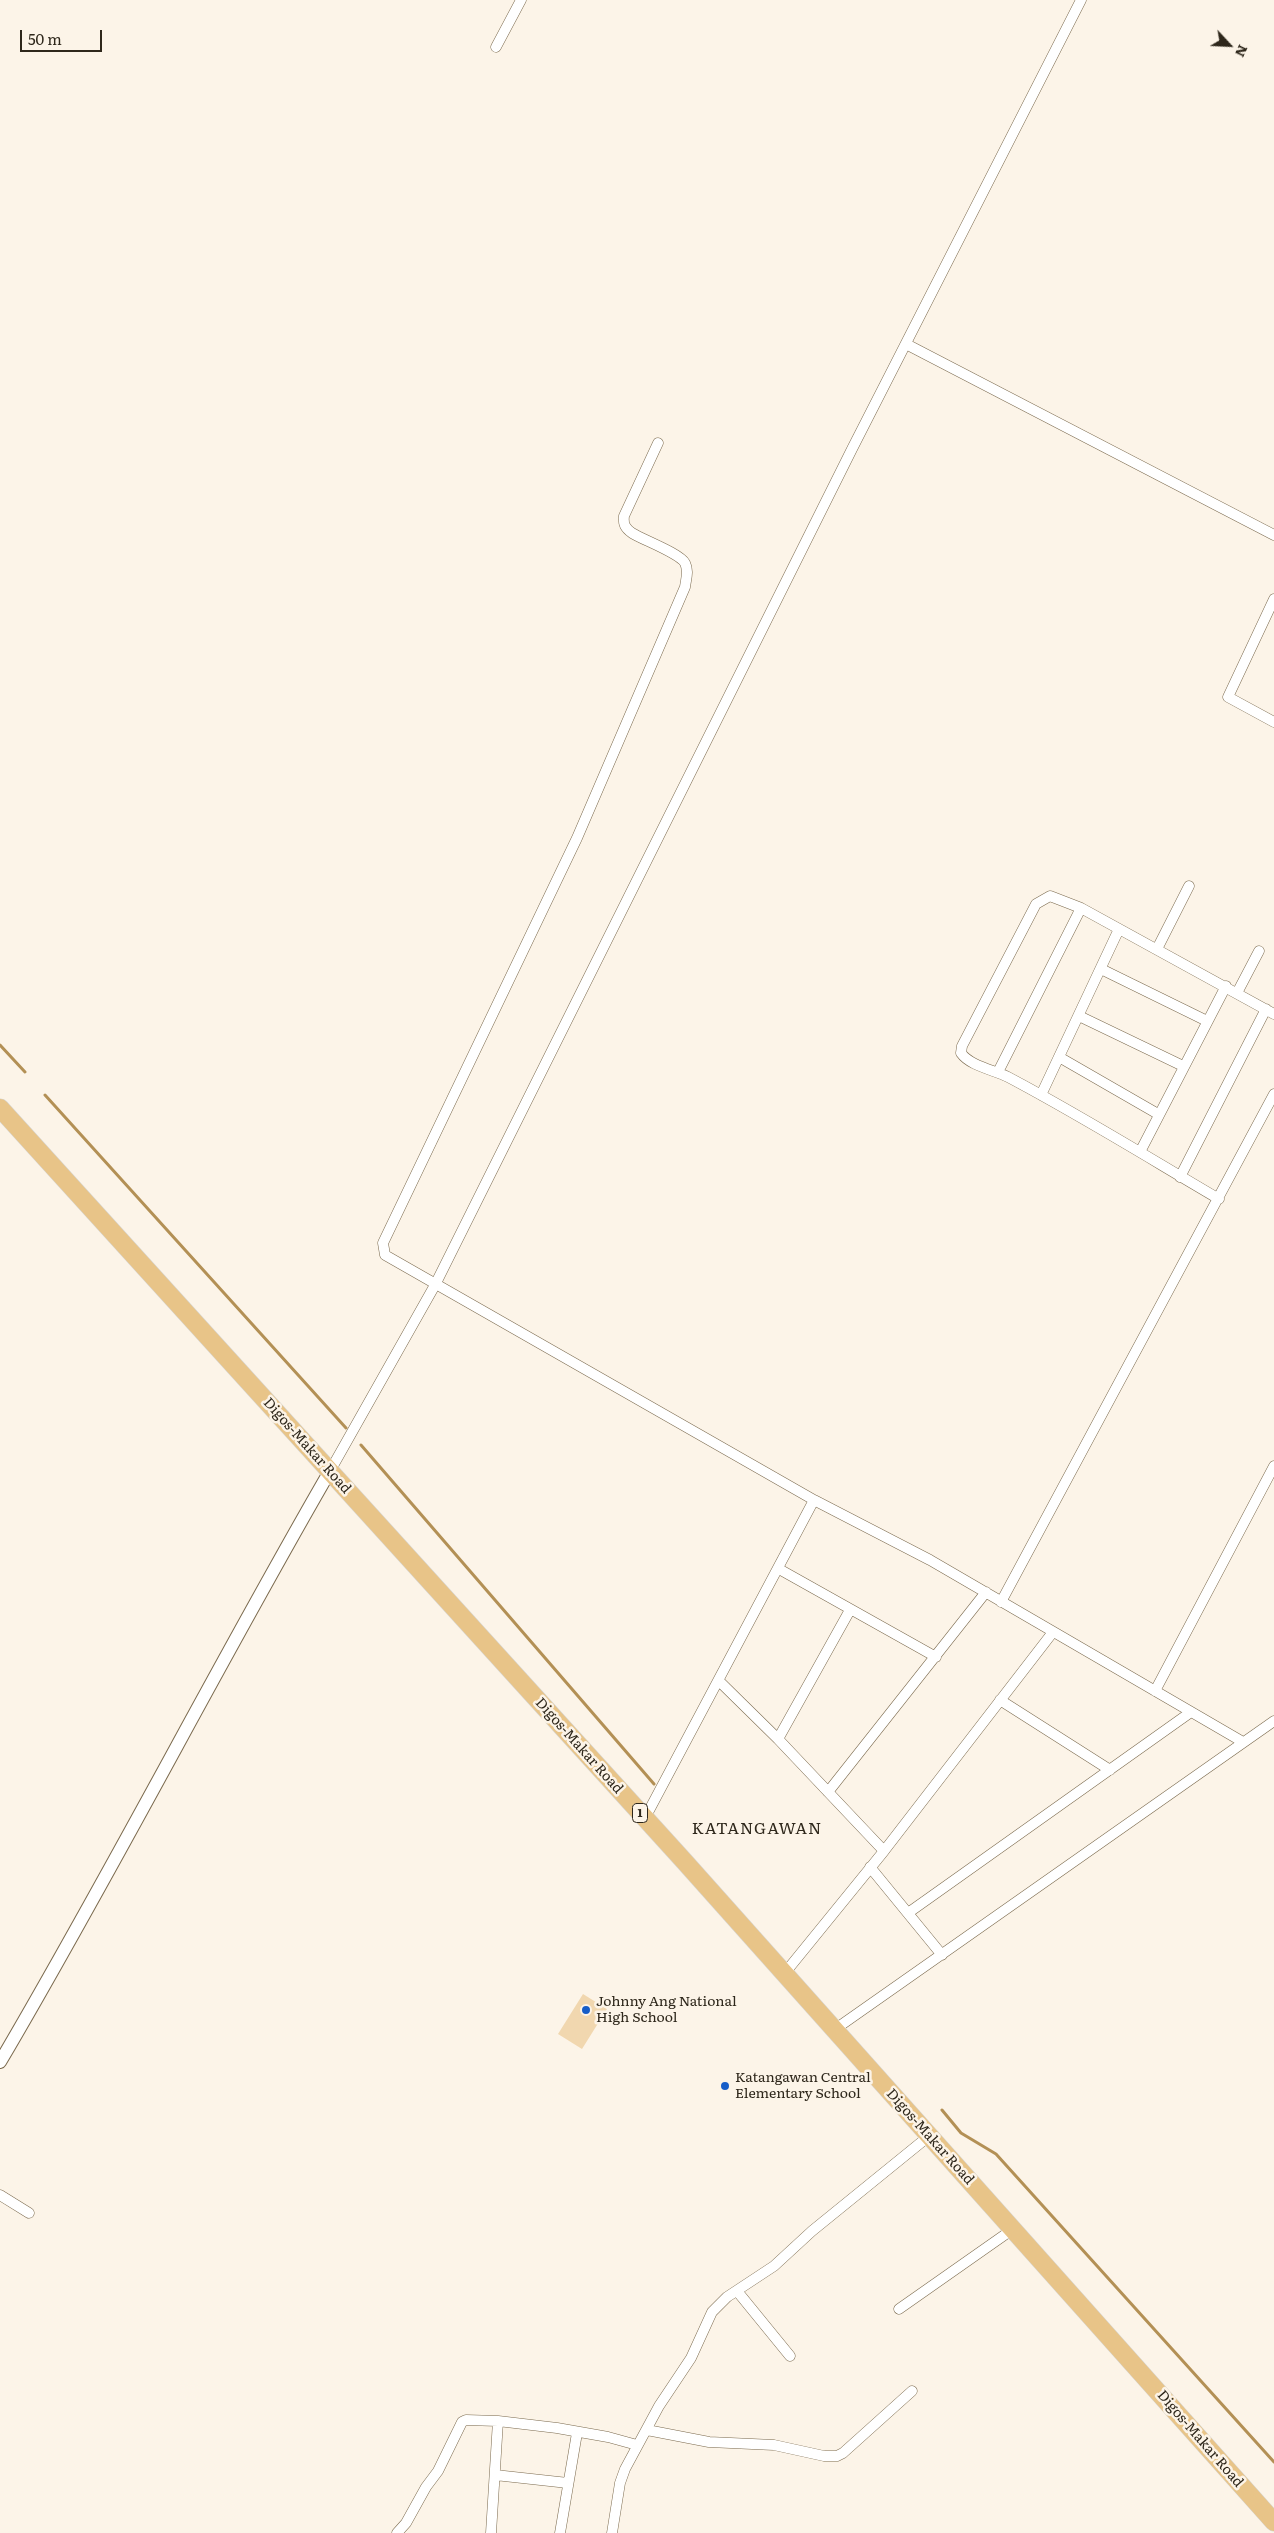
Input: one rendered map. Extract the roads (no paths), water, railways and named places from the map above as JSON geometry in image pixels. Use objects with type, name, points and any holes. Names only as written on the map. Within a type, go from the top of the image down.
[{"type":"highway","name":"Digos-Makar Road","points":[[0,1108],[644,1818],[1274,2522]]},
{"type":"street","points":[[496,47],[522,0]]},
{"type":"street","points":[[0,2062],[96,1897],[229,1651],[435,1285],[1080,0]]},
{"type":"street","points":[[906,344],[1274,535]]},
{"type":"street","points":[[658,442],[624,516],[623,523],[626,530],[632,534],[677,556],[684,562],[687,573],[684,587],[577,838],[383,1243],[385,1256],[814,1500],[930,1560],[1243,1742]]},
{"type":"street","points":[[1274,599],[1228,697],[1274,722]]},
{"type":"street","points":[[1157,949],[1189,886]]},
{"type":"street","points":[[1180,1177],[1270,1012],[1237,992],[1081,908],[1050,896],[1036,904],[962,1046],[961,1053],[963,1057],[1041,1094],[1180,1177],[1219,1199]]},
{"type":"street","points":[[998,1072],[1081,908]]},
{"type":"street","points":[[1041,1094],[1120,929]]},
{"type":"street","points":[[1237,992],[1259,951]]},
{"type":"street","points":[[1101,969],[1207,1021]]},
{"type":"street","points":[[1140,1152],[1226,986]]},
{"type":"street","points":[[1079,1016],[1184,1066]]},
{"type":"street","points":[[1059,1057],[1158,1114]]},
{"type":"street","points":[[1001,1602],[1274,1094]]},
{"type":"street","points":[[1155,1691],[1274,1466]]},
{"type":"street","points":[[644,1818],[719,1681],[814,1500]]},
{"type":"street","points":[[778,1569],[936,1657]]},
{"type":"street","points":[[828,1792],[986,1592]]},
{"type":"street","points":[[778,1739],[850,1610]]},
{"type":"street","points":[[784,1974],[884,1851],[1053,1632]]},
{"type":"street","points":[[719,1681],[778,1739],[884,1851]]},
{"type":"street","points":[[1000,1700],[1110,1770]]},
{"type":"street","points":[[908,1914],[1191,1712]]},
{"type":"street","points":[[834,2030],[1274,1721]]},
{"type":"street","points":[[870,1867],[942,1955]]},
{"type":"street","points":[[612,2533],[620,2483],[637,2445],[691,2358],[712,2312],[737,2291],[774,2266],[812,2231],[928,2136]]},
{"type":"street","points":[[0,2196],[29,2213]]},
{"type":"street","points":[[899,2309],[1013,2229]]},
{"type":"street","points":[[737,2291],[790,2356]]},
{"type":"street","points":[[647,2430],[709,2442],[774,2445],[831,2457],[843,2453],[912,2391]]},
{"type":"street","points":[[397,2533],[406,2523],[426,2487],[438,2471],[462,2422],[466,2420],[536,2425],[608,2437],[637,2445]]},
{"type":"street","points":[[491,2533],[491,2508],[498,2421]]},
{"type":"street","points":[[560,2533],[577,2433]]},
{"type":"street","points":[[495,2475],[568,2483]]},
{"type":"waterway","points":[[0,1045],[25,1072]]},
{"type":"waterway","points":[[45,1095],[346,1428]]},
{"type":"waterway","points":[[361,1445],[654,1784]]},
{"type":"waterway","points":[[942,2110],[961,2133],[996,2154],[1274,2462]]},
{"type":"place","name":"Johnny Ang National High School","points":[[586,2010]]},
{"type":"place","name":"Katangawan Central Elementary School","points":[[725,2086]]},
{"type":"district","name":"KATANGAWAN","points":[[757,1829]]}]
